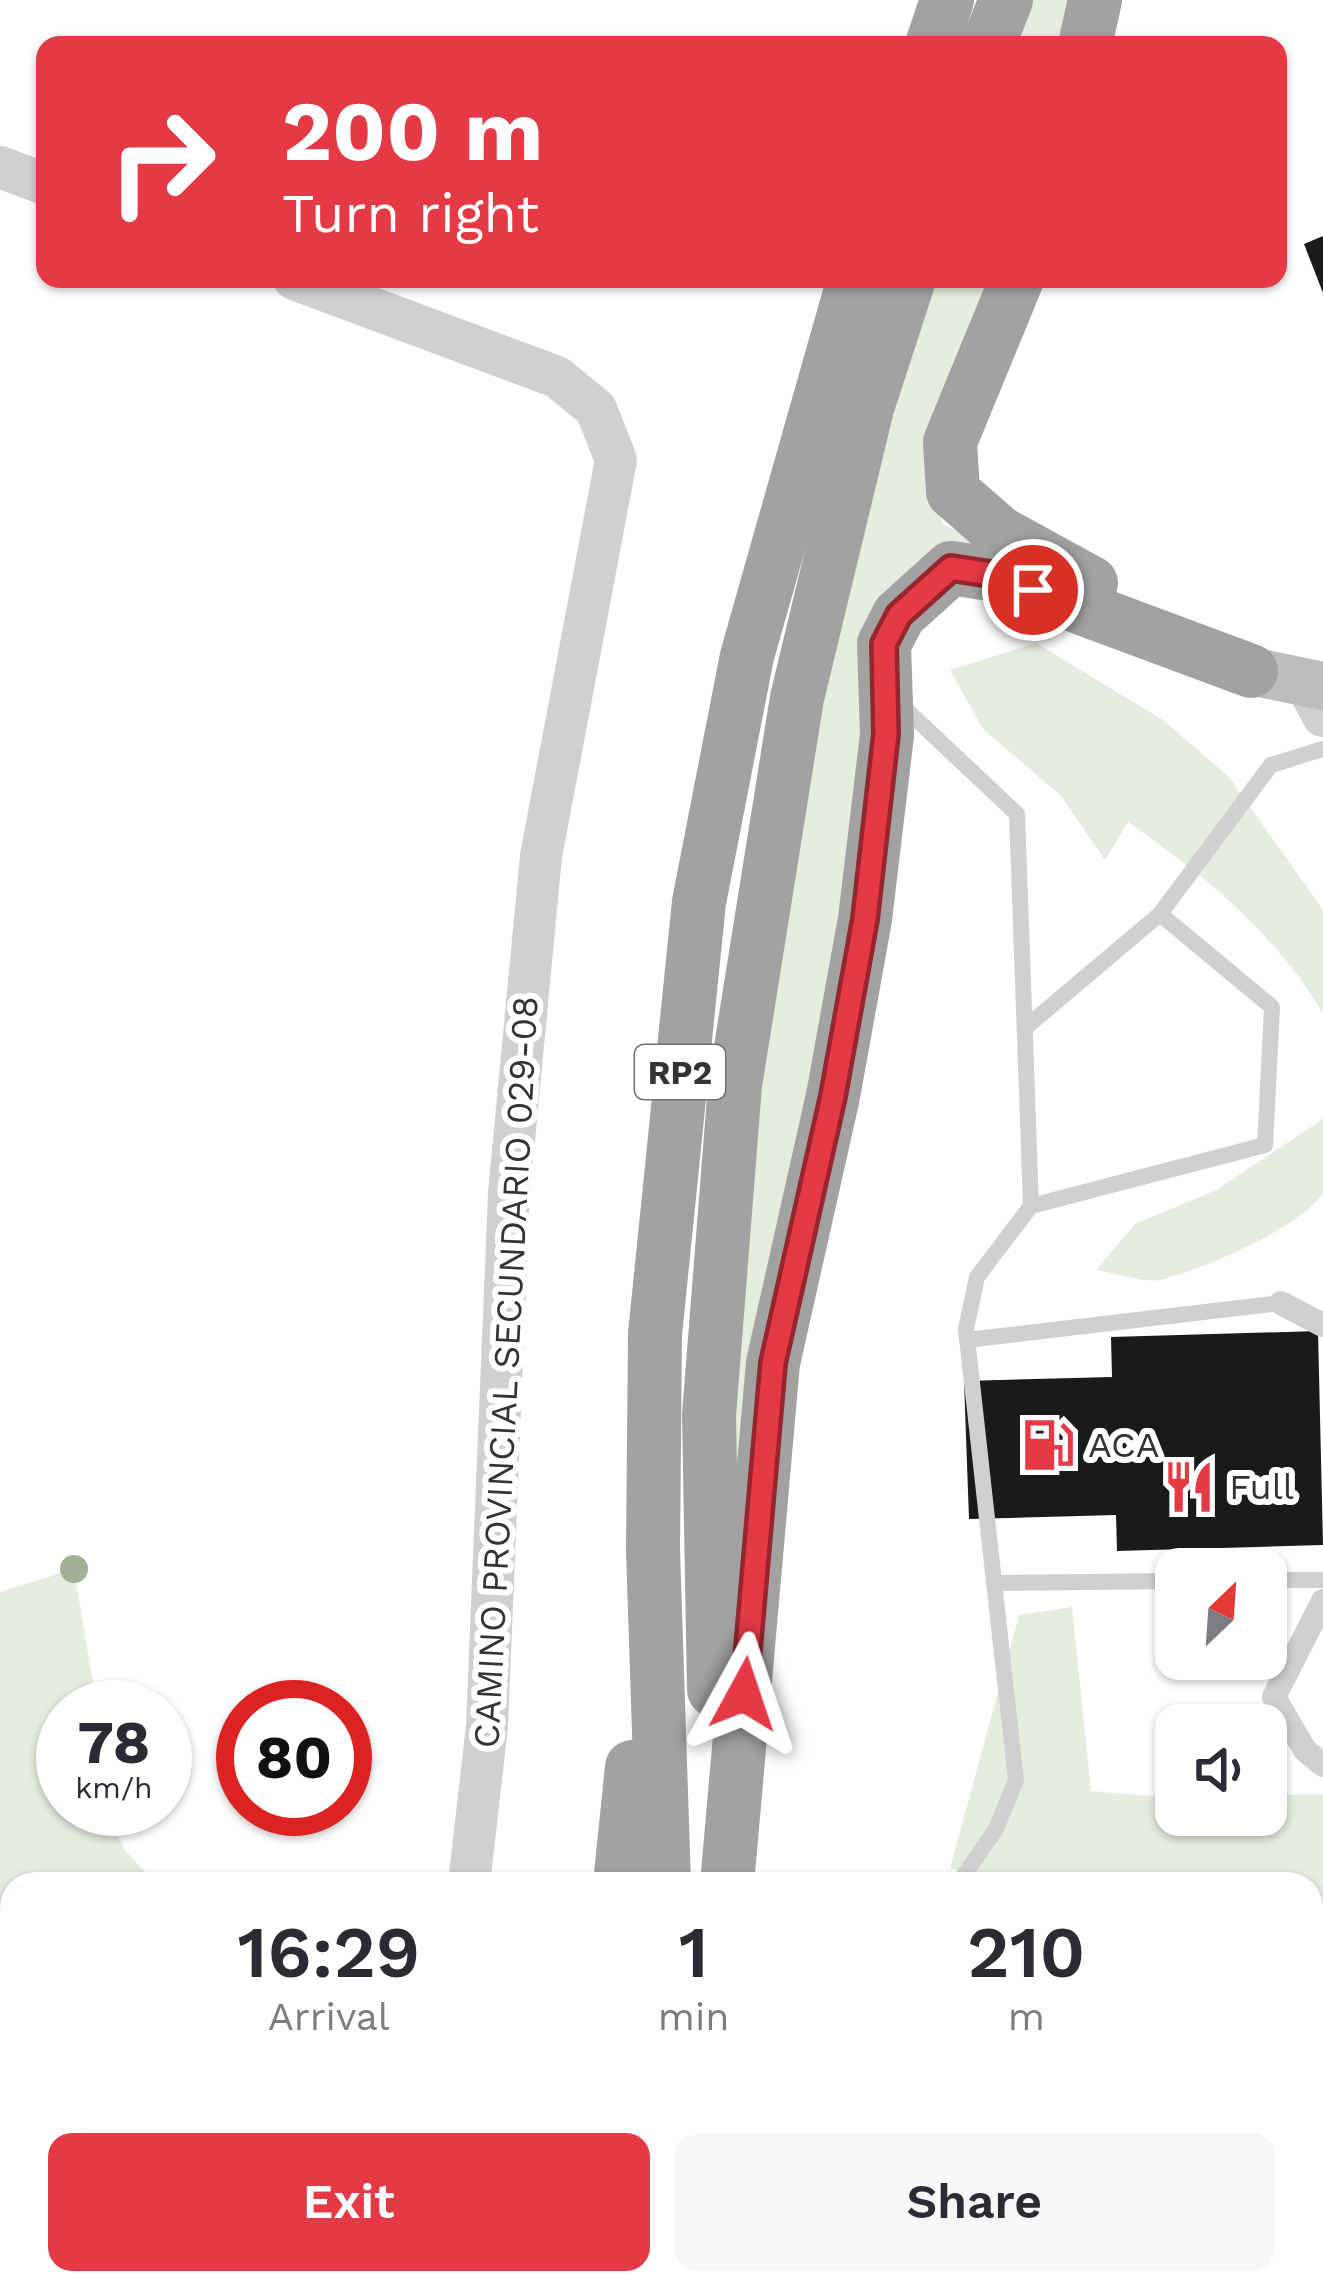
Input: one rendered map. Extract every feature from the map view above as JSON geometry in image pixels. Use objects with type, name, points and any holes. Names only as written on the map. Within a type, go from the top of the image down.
[{"type":"highway","points":[[935,36],[947,0]]},
{"type":"highway","points":[[992,36],[1006,0]]},
{"type":"highway","points":[[1087,36],[1095,0]]},
{"type":"highway","name":"RP2","points":[[664,1872],[652,1550],[655,1334],[699,902],[747,656],[851,288]]},
{"type":"highway","name":"RP2","points":[[717,1872],[709,1415],[735,1085],[802,676],[867,407],[906,288]]},
{"type":"highway","points":[[1013,288],[950,442],[953,492],[1000,533],[1251,671]]},
{"type":"highway","points":[[729,1872],[773,1363],[833,1096],[865,919],[886,734],[884,644],[899,615],[951,568],[990,574],[1251,671]]},
{"type":"highway","points":[[621,1872],[652,1550]]},
{"type":"main road","points":[[1251,671],[1317,695]]},
{"type":"street","points":[[0,167],[36,181]]},
{"type":"street","name":"CAMINO PROVINCIAL SECUNDARIO 029-08","points":[[318,288],[556,377],[596,409],[616,460],[541,856],[509,1192],[487,1726],[470,1872]]},
{"type":"street","points":[[1281,1303],[1323,1325]]},
{"type":"street","points":[[1323,1601],[1274,1697],[1305,1750],[1323,1766]]},
{"type":"lane","points":[[884,688],[1017,814],[1031,1206]]},
{"type":"lane","points":[[1025,1028],[1160,914],[1271,764],[1323,749]]},
{"type":"lane","points":[[966,1872],[996,1829],[1016,1780],[967,1340],[977,1277],[1031,1206],[1265,1144],[1272,1007],[1160,914]]},
{"type":"lane","points":[[967,1340],[1281,1303]]},
{"type":"lane","points":[[1287,1580],[1323,1580]]},
{"type":"lane","points":[[994,1582],[1155,1581]]},
{"type":"shaded area","points":[[1032,0],[1076,0],[1067,36],[1018,36]]},
{"type":"shaded area","points":[[931,288],[987,288],[931,491],[943,524],[1105,605],[951,556],[867,726],[730,1647],[737,1370],[746,1232],[775,957],[822,683],[880,447]]},
{"type":"shaded area","points":[[1036,643],[1163,720],[1229,777],[1323,910],[1323,1013],[1282,956],[1211,885],[1128,822],[1105,860],[1061,796],[983,729],[950,670]]},
{"type":"shaded area","points":[[1323,1119],[1323,1193],[1295,1219],[1223,1258],[1160,1280],[1096,1270],[1135,1224],[1216,1190]]},
{"type":"shaded area","points":[[74,1569],[92,1680],[36,1680],[36,1836],[118,1836],[145,1872],[0,1872],[0,1592]]},
{"type":"shaded area","points":[[1072,1607],[1091,1791],[1155,1796],[1155,1836],[1287,1836],[1287,1795],[1323,1794],[1323,1872],[964,1872],[950,1868],[1019,1615]]},
{"type":"building","points":[[1323,236],[1323,293],[1304,244]]},
{"type":"building","points":[[1318,1331],[1323,1545],[1117,1551],[1116,1515],[969,1519],[964,1381],[1112,1377],[1111,1337]]},
{"type":"place","name":"ACA","points":[[1048,1445]]},
{"type":"place","name":"Full","points":[[1189,1487]]},
{"type":"route","points":[[744,1694],[773,1363],[833,1096],[865,919],[886,734],[884,644],[899,615],[926,585],[951,568],[990,574],[1033,590]]}]
